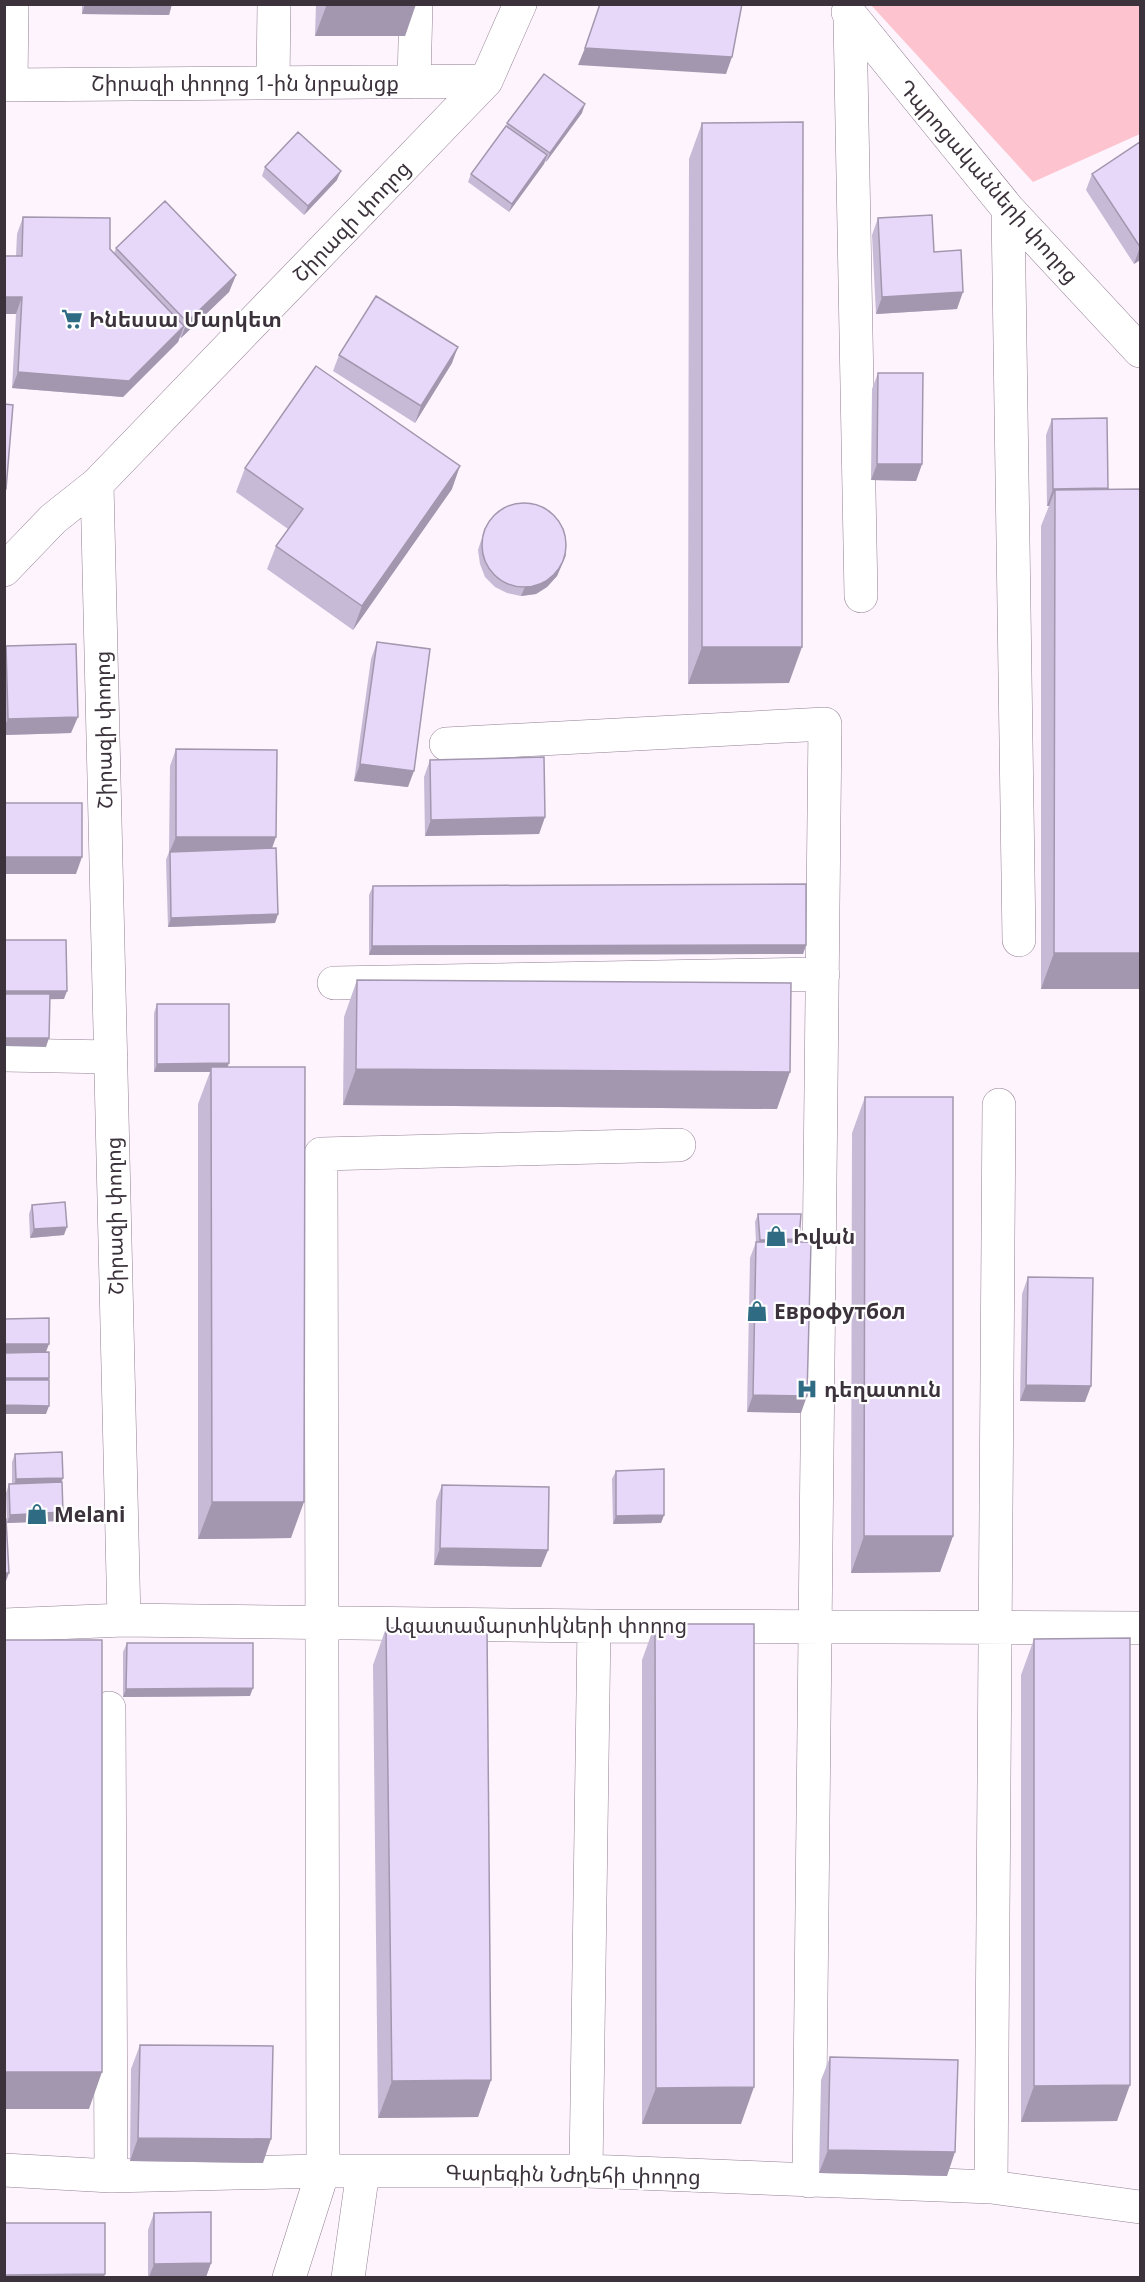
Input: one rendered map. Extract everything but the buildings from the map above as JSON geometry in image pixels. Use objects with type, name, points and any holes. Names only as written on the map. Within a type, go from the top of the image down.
[{"type":"street","points":[[8,85],[12,4]]},
{"type":"street","points":[[273,83],[274,4]]},
{"type":"street","points":[[414,82],[416,4]]},
{"type":"street","name":"Շիրազի փողոց","points":[[124,1620],[97,484],[486,81],[520,4]]},
{"type":"street","points":[[847,11],[861,596]]},
{"type":"street","name":"Դպրոցականների փողոց","points":[[847,11],[1008,209],[1140,351]]},
{"type":"street","name":"Շիրազի փողոց 1-ին նրբանցք","points":[[8,85],[486,81]]},
{"type":"street","points":[[1008,209],[1019,940]]},
{"type":"street","points":[[4,570],[53,519],[97,484]]},
{"type":"street","points":[[446,744],[825,724],[809,2181]]},
{"type":"street","points":[[334,983],[823,974]]},
{"type":"street","points":[[4,1054],[111,1057]]},
{"type":"street","points":[[991,2187],[999,1105]]},
{"type":"street","points":[[289,2277],[322,2171],[321,1154],[678,1145]]},
{"type":"street","name":"Ազատամարտիկների փողոց","points":[[4,1624],[124,1620],[594,1626],[1140,1628]]},
{"type":"street","points":[[586,2170],[594,1626]]},
{"type":"street","points":[[109,1708],[111,2176]]},
{"type":"street","name":"Գարեգին Նժդեհի փողոց","points":[[4,2170],[111,2176],[322,2171],[586,2170],[991,2187],[1140,2207]]},
{"type":"street","points":[[348,2277],[363,2171]]},
{"type":"shaded area","points":[[871,5],[1140,5],[1140,134],[1033,182]]},
{"type":"place","name":"Ինեսսա Մարկետ","points":[[72,319]]},
{"type":"place","name":"Իվան","points":[[776,1236]]},
{"type":"place","name":"Еврофутбол","points":[[757,1311]]},
{"type":"place","name":"դեղատուն","points":[[807,1389]]},
{"type":"place","name":"Melani","points":[[37,1514]]}]
